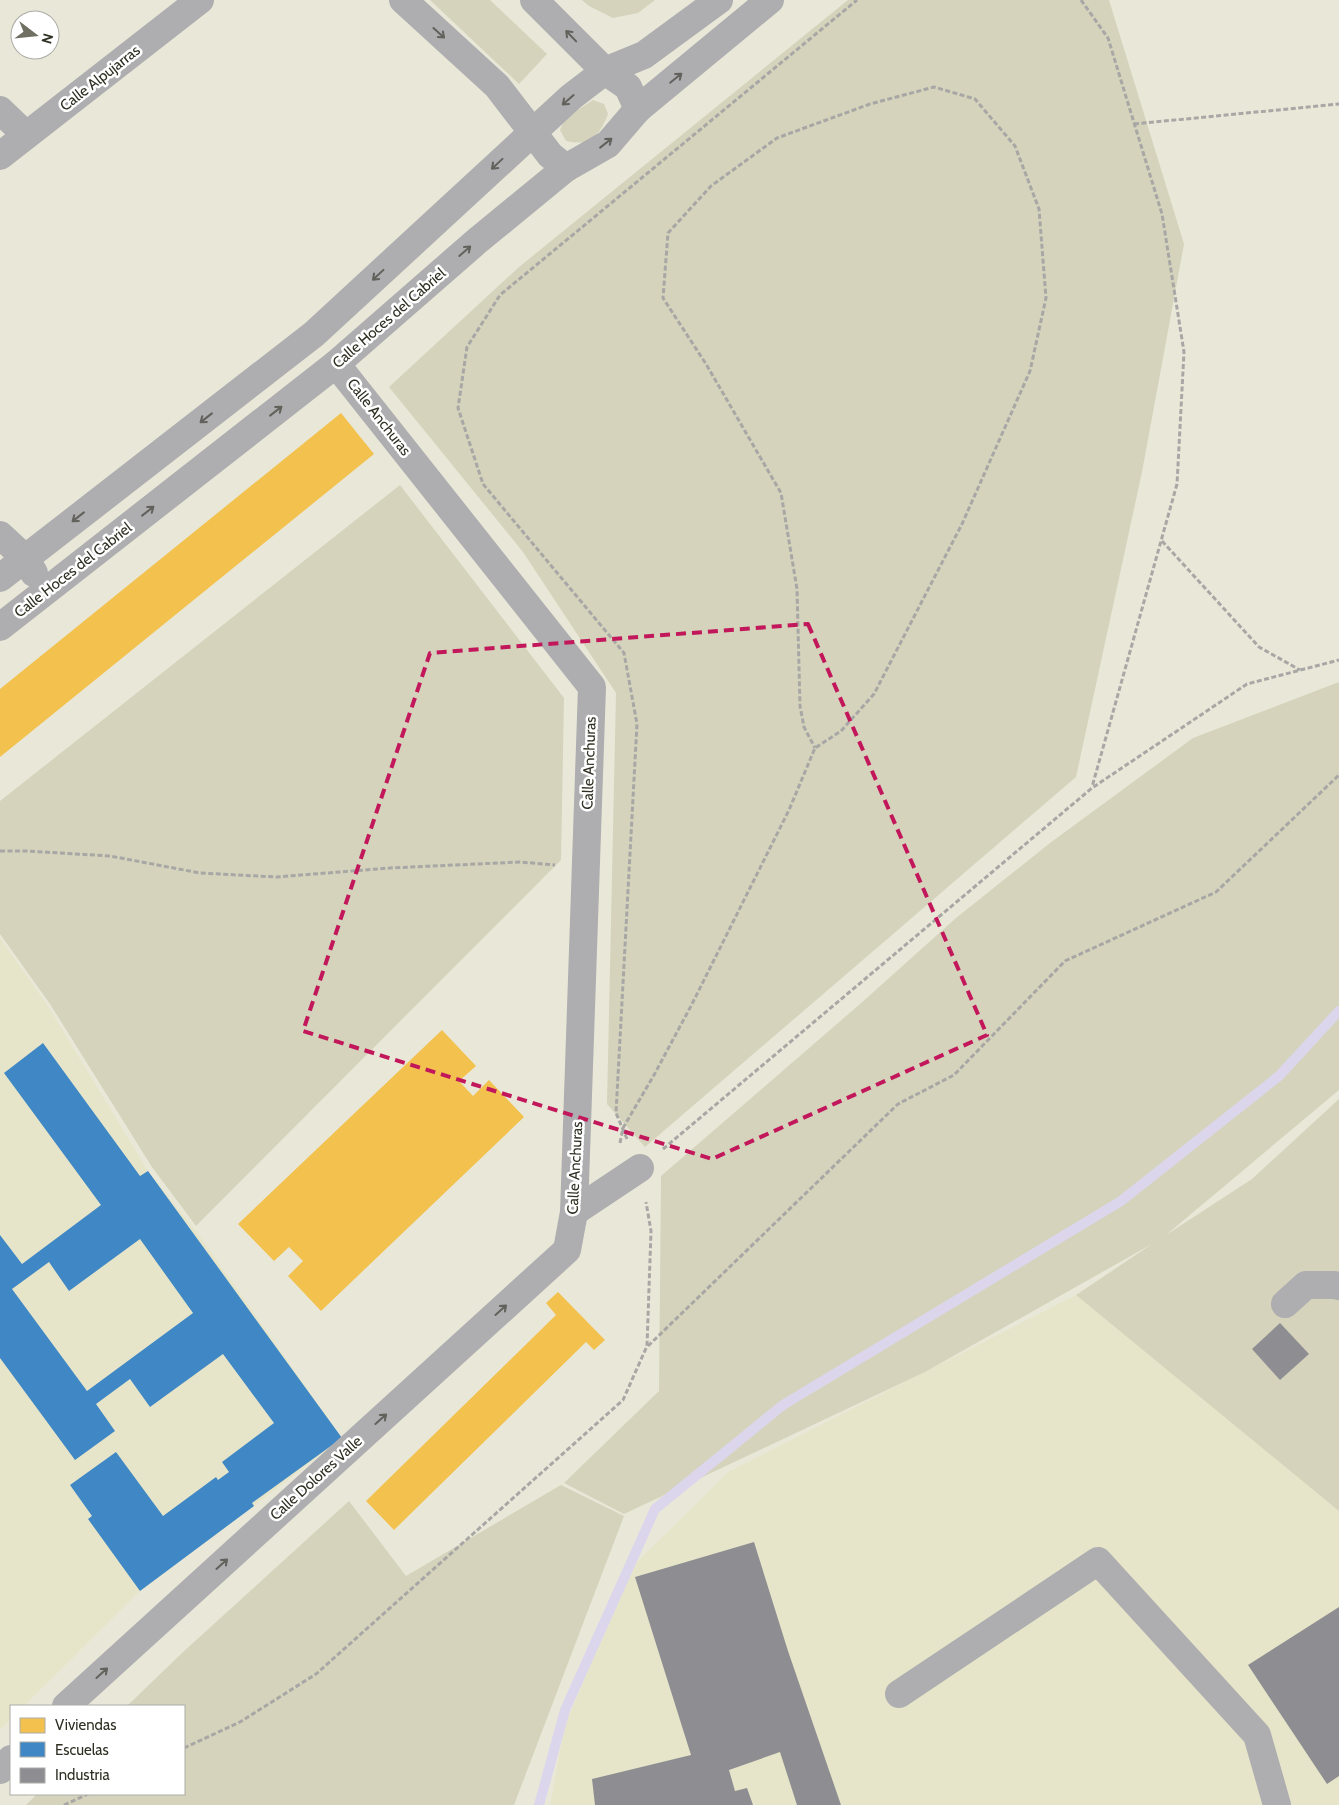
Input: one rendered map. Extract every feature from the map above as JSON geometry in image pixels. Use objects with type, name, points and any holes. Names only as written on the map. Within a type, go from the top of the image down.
[{"type":"street","name":"Calle Alpujarras","points":[[0,156],[200,0]]},
{"type":"street","points":[[403,0],[497,86],[550,155],[566,168]]},
{"type":"street","points":[[534,0],[606,71],[628,87],[638,109]]},
{"type":"street","points":[[0,578],[314,334],[571,97],[606,71],[644,55],[719,0]]},
{"type":"street","name":"Calle Hoces del Cabriel","points":[[0,628],[336,364],[477,241],[566,168],[608,144],[638,109],[770,0]]},
{"type":"street","points":[[0,110],[26,135]]},
{"type":"street","name":"Calle Anchuras","points":[[336,364],[592,687],[574,1212],[567,1250]]},
{"type":"street","points":[[0,535],[25,558],[33,571],[36,585],[33,601]]},
{"type":"street","points":[[574,1212],[640,1168]]},
{"type":"street","name":"Calle Dolores Valle","points":[[67,1705],[567,1250]]},
{"type":"street","points":[[1285,1304],[1306,1285],[1339,1286]]},
{"type":"street","points":[[899,1694],[1098,1561],[1257,1734],[1276,1805]]},
{"type":"street","points":[[0,1770],[10,1760]]},
{"type":"path","points":[[185,1748],[240,1722],[316,1674],[623,1400],[647,1346],[651,1231],[640,1168],[616,1113],[637,724],[624,653],[484,484],[458,408],[467,347],[500,296],[857,0]]},
{"type":"path","points":[[1081,0],[1108,38],[1162,214],[1184,352],[1177,484],[1092,788]]},
{"type":"path","points":[[612,1186],[623,1128],[691,1006],[789,810],[815,748],[841,731],[874,694],[962,524],[1030,371],[1046,298],[1039,209],[1014,146],[975,99],[934,87],[870,104],[777,138],[711,186],[668,233],[663,298],[706,364],[781,493],[798,589],[800,706],[804,727],[815,748]]},
{"type":"path","points":[[1134,124],[1339,104]]},
{"type":"path","points":[[1161,541],[1259,647],[1300,670]]},
{"type":"path","points":[[640,1168],[1092,788],[1247,684],[1339,660]]},
{"type":"path","points":[[647,1346],[898,1104],[954,1075],[1065,961],[1216,892],[1339,775]]},
{"type":"path","points":[[0,851],[110,856],[200,873],[276,877],[390,868],[510,862],[558,865]]},
{"type":"path","points":[[64,1805],[86,1795]]},
{"type":"highlighted area","points":[[808,624],[987,1035],[712,1159],[303,1031],[430,653]]},
{"type":"shaded area","points":[[430,0],[490,0],[547,54],[519,84]]},
{"type":"shaded area","points":[[582,0],[655,0],[638,13],[613,18],[589,6]]},
{"type":"shaded area","points":[[848,0],[1109,0],[1184,244],[1142,472],[1076,777],[645,1147],[607,1104],[616,693],[523,552],[389,387],[519,267]]},
{"type":"shaded area","points":[[593,100],[604,104],[608,114],[601,128],[588,141],[566,141],[560,130],[565,118]]},
{"type":"shaded area","points":[[400,485],[564,698],[561,860],[196,1226],[152,1167],[50,1004],[0,934],[0,801]]},
{"type":"shaded area","points":[[1339,682],[1339,1090],[1166,1235],[1252,1179],[1339,1099],[1339,1511],[1076,1295],[1152,1244],[925,1372],[624,1514],[564,1483],[659,1391],[661,1176],[860,1004],[956,918],[1050,843],[1193,738]]},
{"type":"shaded area","points":[[0,938],[48,1006],[148,1171],[196,1231],[342,1438],[140,1591],[25,1705],[10,1705],[10,1720],[0,1730]]},
{"type":"shaded area","points":[[1076,1295],[1339,1507],[1339,1805],[550,1805],[565,1725],[633,1566],[728,1472]]},
{"type":"shaded area","points":[[561,1485],[624,1516],[514,1805],[26,1805],[36,1795],[185,1795],[185,1705],[128,1705],[182,1653],[349,1501],[406,1576]]},
{"type":"building: Viviendas","points":[[341,413],[374,454],[0,757],[0,689]]},
{"type":"building: Viviendas","points":[[442,1030],[476,1066],[459,1081],[473,1096],[489,1080],[524,1117],[321,1311],[288,1276],[303,1261],[289,1247],[274,1261],[238,1224]]},
{"type":"building: Viviendas","points":[[558,1292],[605,1340],[594,1350],[586,1342],[394,1530],[366,1501],[556,1315],[546,1303]]},
{"type":"building: Escuelas","points":[[43,1043],[140,1176],[148,1171],[342,1438],[252,1503],[254,1506],[140,1591],[88,1519],[92,1516],[70,1485],[116,1452],[163,1516],[216,1477],[218,1480],[229,1472],[222,1462],[274,1423],[223,1354],[150,1407],[130,1379],[96,1404],[115,1431],[75,1460],[0,1358],[0,1235],[22,1264],[101,1205],[4,1073]],"holes":[[[140,1239],[193,1313],[87,1391],[12,1289],[49,1262],[69,1291]]]},
{"type":"building: Industria","points":[[1280,1323],[1309,1354],[1280,1380],[1252,1349]]},
{"type":"building: Industria","points":[[754,1542],[788,1651],[841,1805],[797,1805],[780,1752],[729,1770],[735,1791],[747,1788],[753,1805],[595,1805],[592,1779],[691,1755],[635,1577]]},
{"type":"building: Industria","points":[[1339,1607],[1339,1776],[1327,1784],[1248,1665]]},
{"type":"waterway","points":[[539,1805],[565,1710],[655,1509],[783,1405],[1121,1201],[1279,1076],[1339,1011]]}]
